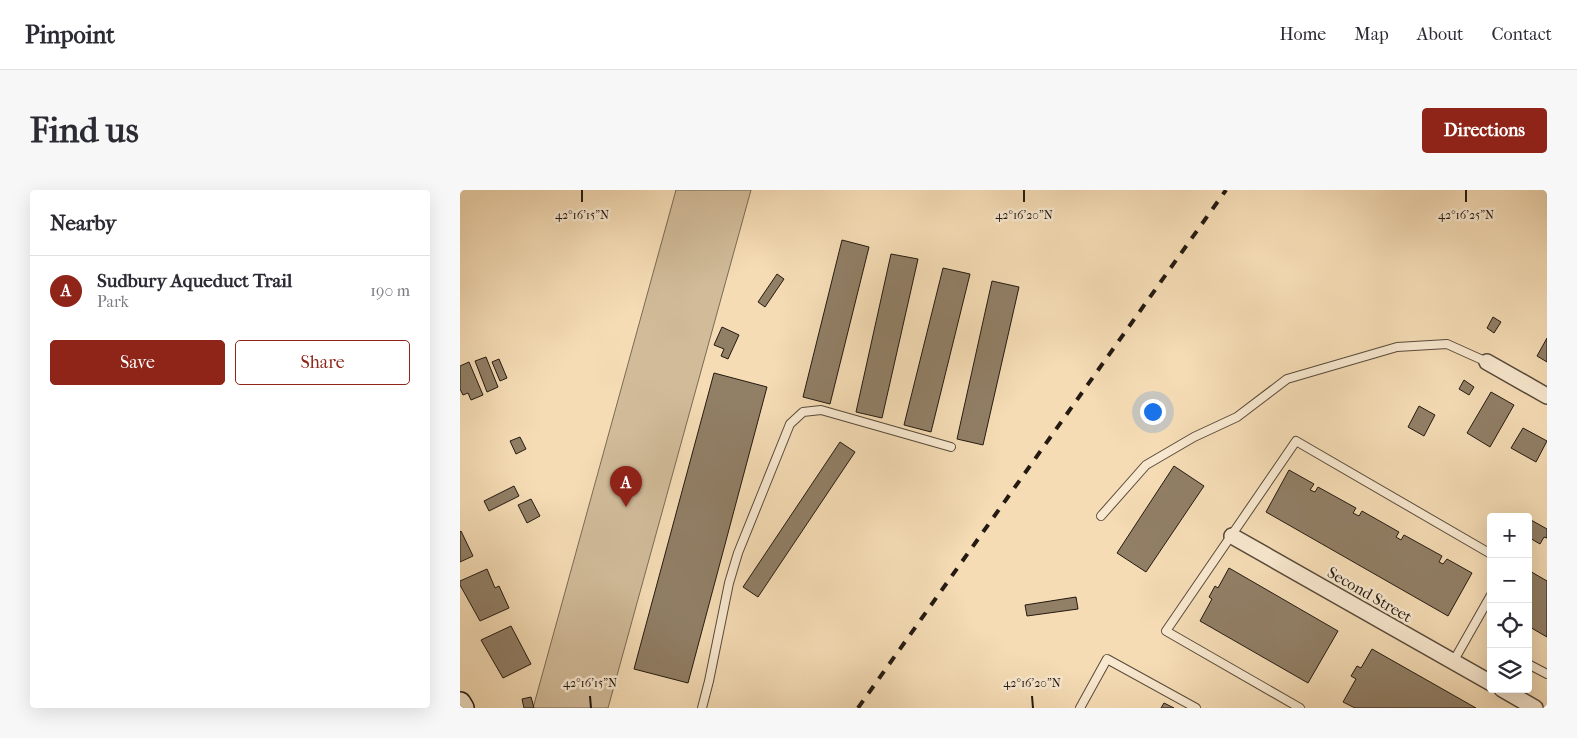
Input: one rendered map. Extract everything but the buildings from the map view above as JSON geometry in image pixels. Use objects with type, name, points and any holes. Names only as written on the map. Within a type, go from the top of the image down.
[{"type":"street","points":[[1487,362],[1547,396]]},
{"type":"street","name":"Second Street","points":[[1232,536],[1487,681]]},
{"type":"street","points":[[1509,693],[1535,708]]},
{"type":"street","points":[[460,703],[463,708]]},
{"type":"lane","points":[[1102,516],[1146,465],[1194,437],[1237,417],[1287,379],[1397,347],[1447,344],[1487,362]]},
{"type":"lane","points":[[702,708],[729,583],[738,553],[790,424],[803,412],[821,410],[951,447]]},
{"type":"lane","points":[[1300,708],[1166,631],[1296,442],[1487,552]]},
{"type":"lane","points":[[1454,662],[1487,602]]},
{"type":"lane","points":[[1080,708],[1107,659],[1196,708]]},
{"type":"lane","points":[[1532,666],[1547,674]]},
{"type":"shaded area","points":[[676,190],[751,190],[608,708],[533,708]]},
{"type":"railway","points":[[858,708],[1226,190]]},
{"type":"place","name":"Sudbury Aqueduct Trail","points":[[626,507]]}]
